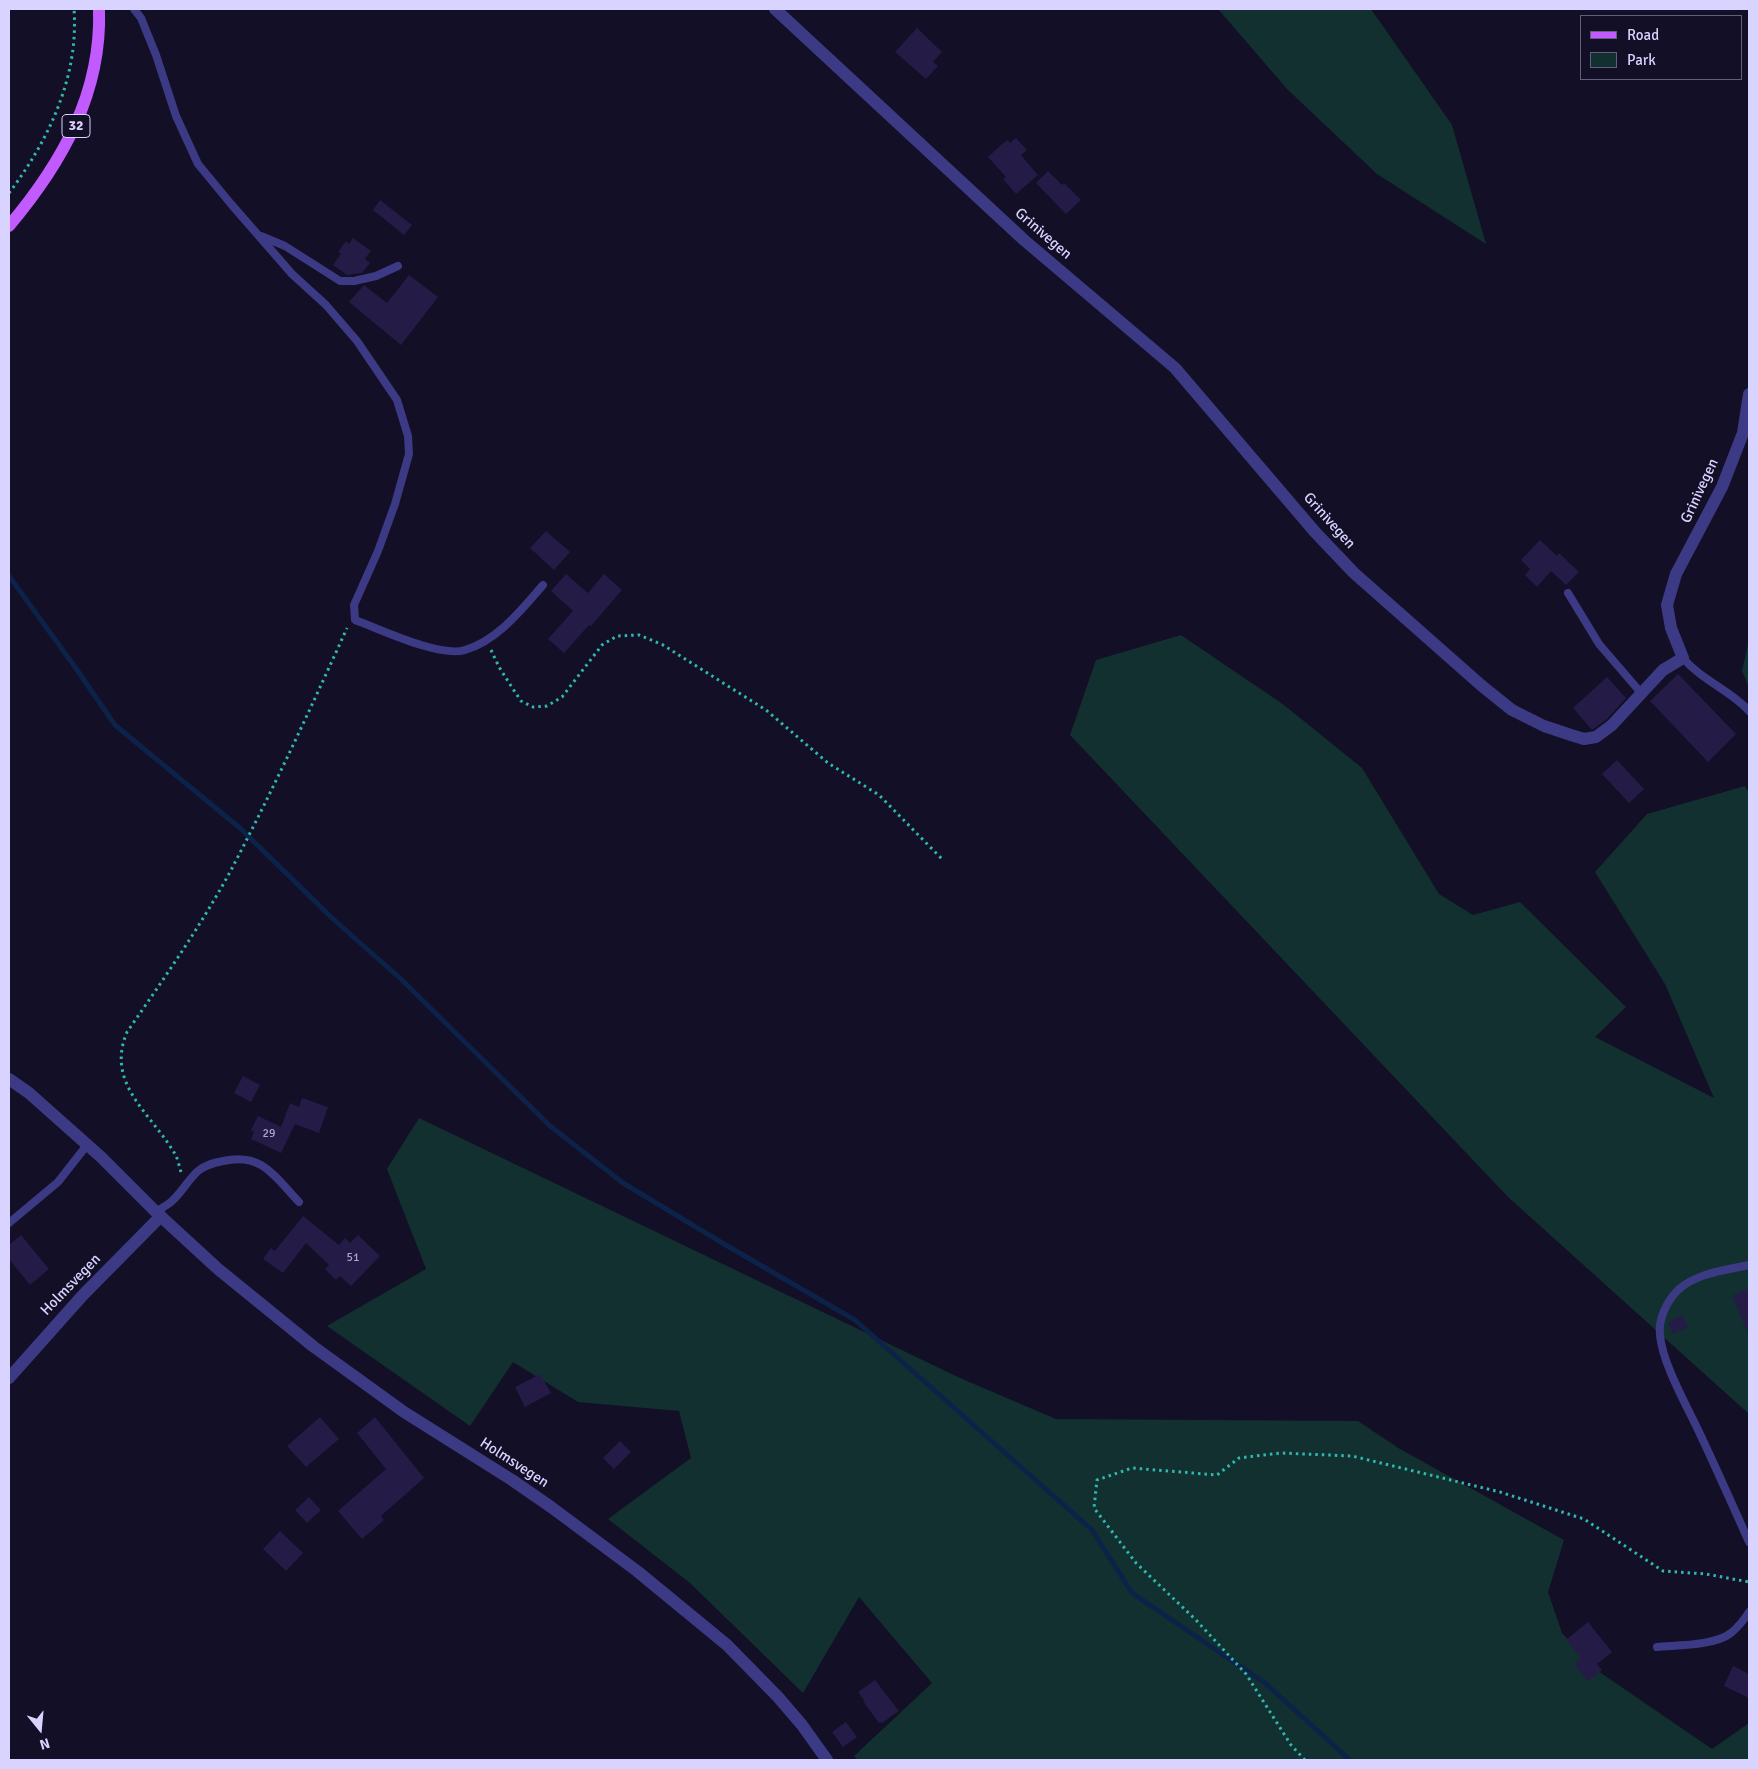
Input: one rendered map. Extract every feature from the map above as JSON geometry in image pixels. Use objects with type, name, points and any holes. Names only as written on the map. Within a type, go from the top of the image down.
[{"type":"main road","name":"32","points":[[9,226],[40,185],[75,127],[94,72],[100,28],[99,9]]},
{"type":"street","name":"Grinivegen","points":[[775,9],[1024,240],[1175,368],[1309,524],[1354,572],[1482,686],[1512,710],[1544,726],[1584,739],[1596,737],[1612,725],[1663,670],[1683,658],[1671,628],[1668,605],[1676,574],[1722,487],[1743,433],[1749,394]]},
{"type":"street","name":"Holmsvegen","points":[[9,1079],[29,1092],[101,1157],[158,1214],[218,1269],[314,1347],[404,1412],[512,1480],[637,1571],[727,1645],[763,1680],[802,1725],[827,1760]]},
{"type":"street","name":"Holmsvegen","points":[[9,1378],[158,1214]]},
{"type":"lane","points":[[134,9],[144,25],[176,116],[198,164],[292,274],[326,305],[357,342],[397,400],[408,436],[409,454],[395,504],[378,550],[354,605],[355,620],[431,648],[444,651],[463,651],[487,640],[521,611],[543,585]]},
{"type":"lane","points":[[260,235],[285,246],[340,281],[354,282],[376,276],[398,266]]},
{"type":"lane","points":[[1568,593],[1599,644],[1642,694]]},
{"type":"lane","points":[[1683,658],[1694,669],[1740,702],[1749,711]]},
{"type":"lane","points":[[9,1223],[58,1182],[87,1146]]},
{"type":"lane","points":[[158,1214],[172,1201],[185,1184],[205,1166],[236,1158],[247,1158],[269,1170],[299,1202]]},
{"type":"lane","points":[[1749,1265],[1702,1276],[1685,1284],[1671,1298],[1665,1309],[1660,1335],[1675,1382],[1749,1542]]},
{"type":"lane","points":[[1656,1647],[1705,1642],[1723,1637],[1734,1630],[1749,1612]]},
{"type":"path","points":[[9,193],[40,148],[54,120],[73,56],[74,9]]},
{"type":"path","points":[[185,1184],[176,1155],[126,1084],[120,1053],[123,1042],[127,1032],[175,962],[229,873],[308,714],[354,610]]},
{"type":"path","points":[[487,640],[499,667],[513,690],[521,701],[533,707],[547,706],[562,697],[602,645],[617,636],[639,636],[663,645],[766,710],[828,763],[879,795],[942,859]]},
{"type":"path","points":[[1305,1760],[1291,1745],[1246,1674],[1196,1620],[1136,1563],[1094,1508],[1098,1480],[1132,1468],[1217,1475],[1239,1458],[1272,1454],[1352,1456],[1500,1492],[1584,1519],[1662,1571],[1706,1574],[1749,1582]]},
{"type":"green space","points":[[1218,9],[1371,9],[1452,125],[1486,244],[1377,174],[1287,89]]},
{"type":"green space","points":[[1181,635],[1284,705],[1362,768],[1439,894],[1473,915],[1520,902],[1626,1007],[1595,1037],[1714,1098],[1665,984],[1595,872],[1647,814],[1745,786],[1749,793],[1749,1414],[1508,1197],[1070,735],[1096,660]]},
{"type":"green space","points":[[1749,640],[1749,687],[1742,671]]},
{"type":"green space","points":[[419,1118],[960,1378],[1056,1419],[1358,1421],[1400,1449],[1564,1540],[1548,1592],[1562,1633],[1601,1673],[1712,1749],[1749,1723],[1749,1760],[857,1760],[854,1756],[932,1683],[859,1597],[803,1693],[690,1583],[608,1519],[691,1458],[679,1411],[578,1402],[513,1362],[470,1426],[327,1326],[426,1269],[387,1169]]},
{"type":"building","points":[[917,28],[942,52],[933,62],[938,66],[926,79],[895,52]]},
{"type":"building","points":[[1016,138],[1027,150],[1021,155],[1038,175],[1016,194],[1003,179],[1006,177],[988,157],[1002,144],[1008,140],[1010,143]]},
{"type":"building","points":[[1048,171],[1062,185],[1064,183],[1081,200],[1066,214],[1036,183]]},
{"type":"building","points":[[380,200],[412,225],[404,235],[373,210]]},
{"type":"building","points":[[353,238],[371,251],[365,259],[370,263],[362,273],[347,275],[333,265],[341,254],[338,252],[346,241],[349,244]]},
{"type":"building","points":[[409,275],[438,297],[401,345],[349,302],[364,285],[387,303]]},
{"type":"building","points":[[546,531],[570,552],[554,570],[530,548]]},
{"type":"building","points":[[1540,540],[1557,556],[1559,553],[1579,572],[1566,585],[1551,571],[1537,587],[1525,575],[1530,569],[1521,560]]},
{"type":"building","points":[[566,574],[588,593],[604,574],[622,590],[591,626],[589,625],[564,653],[548,639],[573,611],[551,591]]},
{"type":"building","points":[[1678,674],[1736,734],[1708,762],[1650,701]]},
{"type":"building","points":[[1607,677],[1626,698],[1607,719],[1592,730],[1573,708]]},
{"type":"building","points":[[1617,760],[1644,789],[1629,803],[1602,774]]},
{"type":"building","points":[[243,1076],[260,1085],[251,1102],[234,1093]]},
{"type":"building","points":[[302,1098],[328,1107],[319,1133],[295,1124],[281,1153],[251,1139],[254,1132],[251,1130],[258,1116],[281,1127],[290,1103],[299,1107]]},
{"type":"building","points":[[303,1216],[339,1245],[345,1238],[350,1243],[358,1235],[380,1256],[351,1286],[340,1276],[336,1280],[325,1269],[329,1265],[306,1243],[283,1273],[263,1259],[271,1248],[275,1251]]},
{"type":"building","points":[[21,1235],[49,1269],[30,1285],[9,1259],[9,1245]]},
{"type":"building","points":[[1749,1288],[1749,1335],[1732,1296]]},
{"type":"building","points":[[1683,1315],[1688,1327],[1673,1334],[1668,1322]]},
{"type":"building","points":[[540,1374],[551,1393],[525,1407],[515,1387]]},
{"type":"building","points":[[320,1417],[339,1439],[306,1467],[287,1446]]},
{"type":"building","points":[[375,1417],[424,1478],[381,1516],[384,1520],[362,1539],[338,1511],[386,1469],[357,1433]]},
{"type":"building","points":[[620,1441],[631,1452],[614,1469],[603,1458]]},
{"type":"building","points":[[309,1497],[321,1510],[307,1523],[295,1510]]},
{"type":"building","points":[[280,1531],[303,1553],[286,1571],[263,1549]]},
{"type":"building","points":[[1588,1622],[1612,1652],[1597,1664],[1602,1670],[1588,1681],[1574,1664],[1581,1658],[1566,1640]]},
{"type":"building","points":[[1733,1666],[1749,1674],[1749,1698],[1724,1686]]},
{"type":"building","points":[[875,1680],[899,1711],[882,1723],[879,1723],[858,1692]]},
{"type":"building","points":[[846,1722],[857,1737],[843,1747],[832,1732]]},
{"type":"waterway","points":[[9,576],[115,725],[241,829],[332,918],[402,980],[549,1125],[623,1183],[855,1320],[1092,1530],[1132,1593],[1265,1683],[1350,1760]]}]
